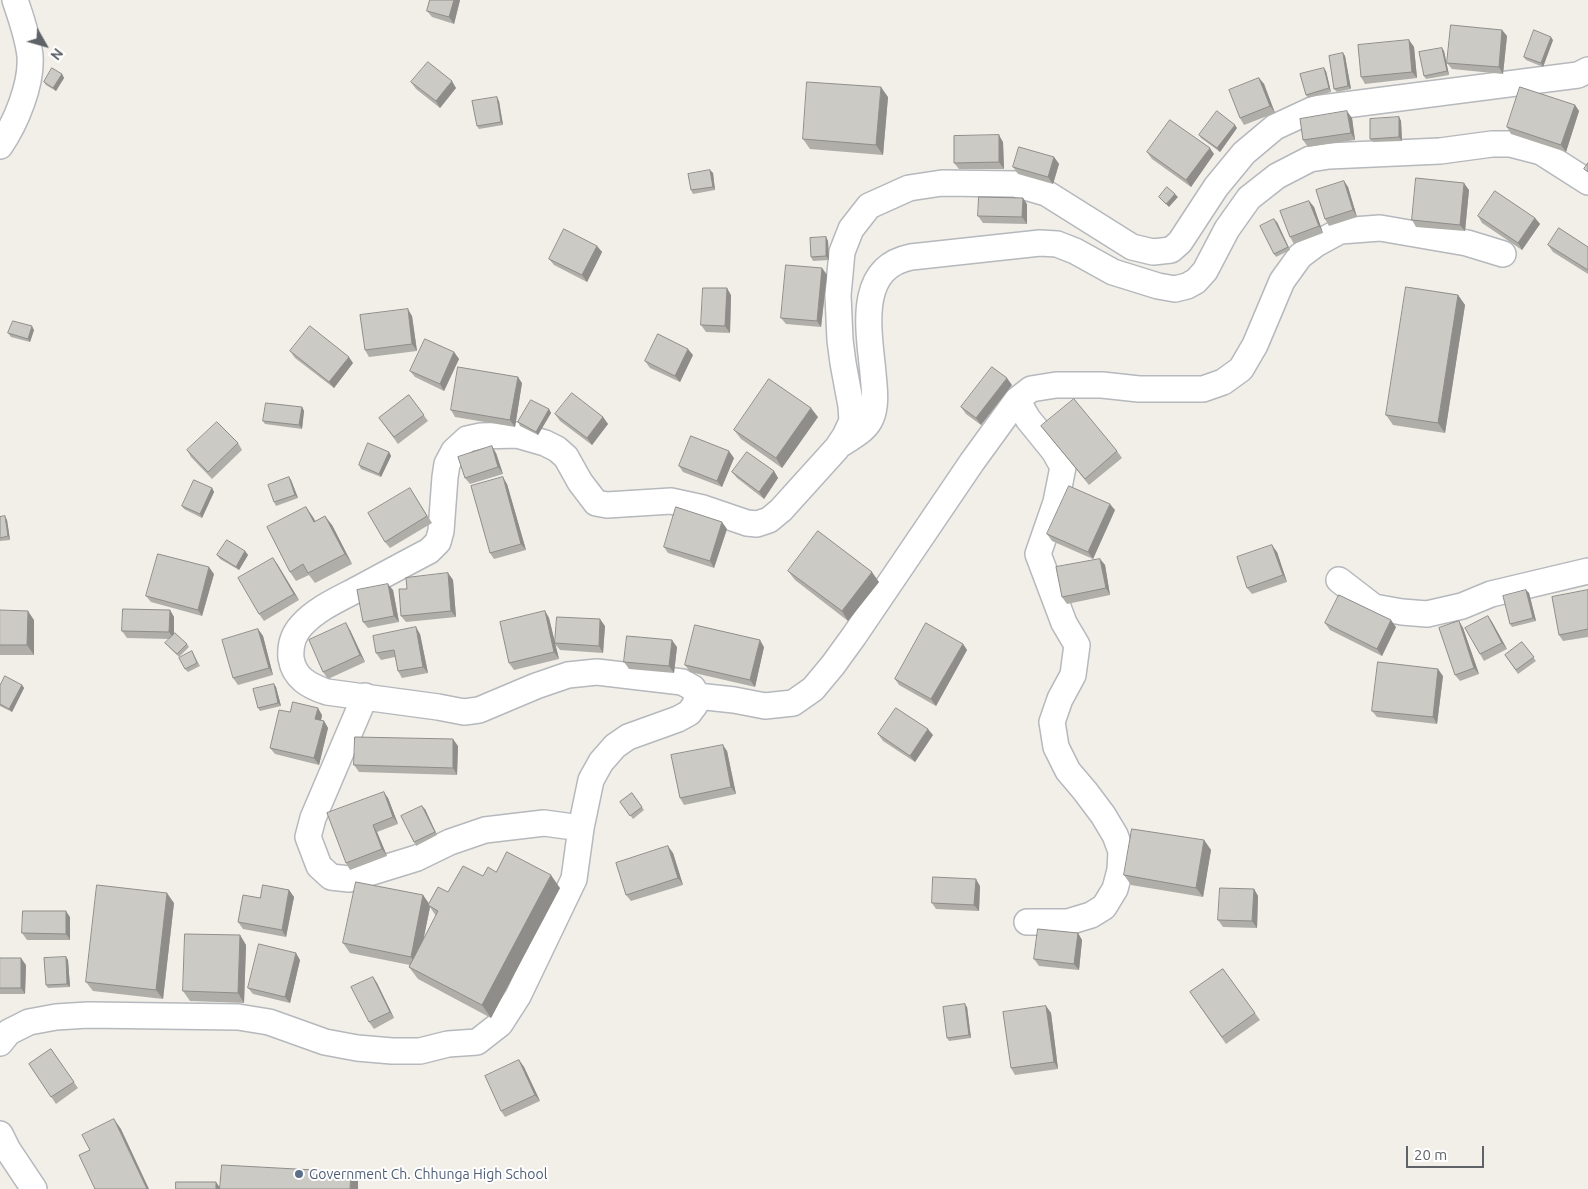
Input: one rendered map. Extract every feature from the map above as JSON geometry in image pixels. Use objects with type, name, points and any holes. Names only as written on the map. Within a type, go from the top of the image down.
[{"type":"street","points":[[0,146],[20,106],[30,75],[27,37],[15,0]]},
{"type":"street","points":[[0,1044],[9,1032],[29,1022],[56,1017],[88,1015],[238,1017],[269,1022],[325,1042],[357,1048],[392,1051],[420,1051],[448,1044],[478,1042],[500,1024],[518,996],[574,879],[581,828],[591,780],[601,762],[615,746],[628,737],[678,720],[689,713],[695,705],[697,696],[693,688],[682,682],[597,672],[568,675],[479,710],[464,712],[365,696],[327,692],[312,687],[300,678],[292,666],[290,650],[294,637],[301,626],[328,605],[429,551],[438,542],[441,531],[447,464],[454,451],[467,439],[481,436],[517,435],[545,443],[566,457],[580,482],[596,502],[607,505],[671,501],[703,508],[734,519],[757,524],[769,520],[782,510],[837,448],[846,436],[852,421],[851,406],[842,363],[838,295],[842,252],[852,229],[870,206],[909,188],[933,184],[1015,184],[1046,192],[1132,247],[1153,252],[1171,250],[1180,242],[1216,187],[1244,153],[1275,127],[1314,109],[1578,75],[1588,70]]},
{"type":"street","points":[[837,448],[862,430],[871,419],[875,392],[868,327],[869,312],[875,282],[882,272],[898,259],[1040,243],[1057,244],[1076,251],[1113,272],[1158,286],[1175,289],[1192,283],[1205,271],[1227,229],[1249,198],[1277,176],[1310,160],[1329,156],[1430,151],[1492,144],[1510,144],[1541,152],[1588,182]]},
{"type":"street","points":[[697,696],[765,706],[793,703],[813,688],[838,658],[972,462],[1017,400],[1031,389],[1056,384],[1139,388],[1203,388],[1223,382],[1241,369],[1255,345],[1282,281],[1300,256],[1316,244],[1340,231],[1380,228],[1467,243],[1503,254]]},
{"type":"street","points":[[1017,400],[1028,419],[1054,451],[1063,467],[1056,502],[1038,554],[1064,623],[1078,645],[1073,675],[1060,699],[1052,722],[1056,747],[1068,771],[1104,815],[1115,834],[1121,852],[1120,870],[1115,889],[1104,907],[1091,915],[1068,922],[1027,922]]},
{"type":"street","points":[[1339,580],[1374,606],[1402,612],[1427,614],[1462,606],[1491,594],[1588,571]]},
{"type":"street","points":[[365,696],[313,818],[308,837],[319,866],[331,878],[349,879],[417,858],[450,842],[485,830],[544,823],[581,828]]},
{"type":"street","points":[[0,1134],[8,1150],[34,1189]]},
{"type":"building","points":[[430,0],[454,0],[449,17],[427,11]]},
{"type":"building","points":[[1451,25],[1502,30],[1499,67],[1447,63]]},
{"type":"building","points":[[1534,30],[1551,37],[1541,63],[1524,57]]},
{"type":"building","points":[[1409,40],[1412,72],[1361,77],[1358,45]]},
{"type":"building","points":[[1442,48],[1447,71],[1424,76],[1419,52]]},
{"type":"building","points":[[1343,53],[1348,86],[1334,89],[1329,56]]},
{"type":"building","points":[[428,62],[452,81],[436,101],[411,82]]},
{"type":"building","points":[[52,68],[62,74],[53,88],[44,82]]},
{"type":"building","points":[[1324,68],[1329,88],[1306,95],[1300,74]]},
{"type":"building","points":[[1259,78],[1270,106],[1240,118],[1229,90]]},
{"type":"building","points":[[807,82],[881,87],[876,145],[803,139]]},
{"type":"building","points":[[1520,87],[1575,105],[1561,145],[1507,127]]},
{"type":"building","points":[[497,97],[501,122],[477,126],[472,101]]},
{"type":"building","points":[[1217,111],[1235,125],[1217,148],[1199,135]]},
{"type":"building","points":[[1347,111],[1351,133],[1303,140],[1300,119]]},
{"type":"building","points":[[1399,117],[1399,137],[1370,139],[1370,119]]},
{"type":"building","points":[[1170,120],[1210,148],[1186,180],[1147,152]]},
{"type":"building","points":[[999,135],[999,162],[954,163],[954,136]]},
{"type":"building","points":[[1019,147],[1054,157],[1048,177],[1013,167]]},
{"type":"building","points":[[1588,163],[1588,172],[1584,169]]},
{"type":"building","points":[[710,170],[713,187],[691,190],[688,174]]},
{"type":"building","points":[[1416,178],[1464,183],[1460,225],[1412,220]]},
{"type":"building","points":[[1344,181],[1353,210],[1325,219],[1316,190]]},
{"type":"building","points":[[1167,187],[1175,194],[1166,204],[1159,197]]},
{"type":"building","points":[[1495,191],[1535,218],[1518,243],[1478,216]]},
{"type":"building","points":[[979,197],[1023,198],[1022,217],[978,216]]},
{"type":"building","points":[[1309,201],[1319,226],[1290,237],[1280,211]]},
{"type":"building","points":[[1274,219],[1288,247],[1274,254],[1260,226]]},
{"type":"building","points":[[1559,228],[1588,247],[1588,270],[1548,245]]},
{"type":"building","points":[[564,229],[597,246],[582,275],[549,259]]},
{"type":"building","points":[[826,237],[826,256],[811,257],[810,238]]},
{"type":"building","points":[[786,265],[822,268],[817,321],[781,318]]},
{"type":"building","points":[[1406,287],[1458,295],[1438,423],[1386,415]]},
{"type":"building","points":[[703,288],[727,288],[725,326],[701,325]]},
{"type":"building","points":[[408,309],[412,344],[365,350],[360,315]]},
{"type":"building","points":[[13,321],[32,326],[28,339],[8,333]]},
{"type":"building","points":[[310,326],[349,357],[329,382],[290,351]]},
{"type":"building","points":[[658,334],[688,349],[675,376],[645,361]]},
{"type":"building","points":[[425,339],[454,352],[440,384],[410,371]]},
{"type":"building","points":[[458,367],[518,377],[510,420],[451,410]]},
{"type":"building","points":[[992,367],[1007,378],[976,418],[961,407]]},
{"type":"building","points":[[769,379],[811,408],[776,458],[734,430]]},
{"type":"building","points":[[572,393],[603,417],[587,438],[555,414]]},
{"type":"building","points":[[409,395],[424,415],[394,437],[379,418]]},
{"type":"building","points":[[1074,399],[1117,451],[1085,479],[1041,426]]},
{"type":"building","points":[[531,400],[549,409],[536,432],[518,422]]},
{"type":"building","points":[[266,403],[302,407],[299,425],[263,421]]},
{"type":"building","points":[[217,422],[238,443],[208,472],[187,450]]},
{"type":"building","points":[[691,436],[729,451],[717,481],[679,466]]},
{"type":"building","points":[[368,443],[389,452],[379,474],[359,465]]},
{"type":"building","points":[[492,446],[498,467],[465,478],[458,457]]},
{"type":"building","points":[[747,452],[774,471],[759,492],[732,472]]},
{"type":"building","points":[[289,477],[295,495],[274,502],[268,485]]},
{"type":"building","points":[[503,477],[521,544],[490,553],[471,486]]},
{"type":"building","points":[[194,480],[212,488],[200,514],[182,506]]},
{"type":"building","points":[[1069,486],[1110,504],[1088,552],[1047,534]]},
{"type":"building","points":[[410,488],[427,516],[385,542],[368,513]]},
{"type":"building","points":[[306,507],[314,522],[325,516],[345,554],[308,573],[303,564],[290,572],[267,527]]},
{"type":"building","points":[[676,507],[722,522],[710,561],[664,547]]},
{"type":"building","points":[[5,516],[8,536],[0,538],[0,517]]},
{"type":"building","points":[[818,531],[872,572],[842,611],[788,571]]},
{"type":"building","points":[[227,540],[245,551],[236,567],[217,555]]},
{"type":"building","points":[[1272,545],[1283,575],[1247,588],[1237,557]]},
{"type":"building","points":[[158,554],[209,567],[198,610],[146,596]]},
{"type":"building","points":[[273,558],[294,594],[259,614],[238,578]]},
{"type":"building","points":[[1100,559],[1106,588],[1062,597],[1056,567]]},
{"type":"building","points":[[448,573],[451,611],[401,616],[399,589],[407,589],[406,578]]},
{"type":"building","points":[[388,584],[394,616],[363,622],[357,590]]},
{"type":"building","points":[[1526,590],[1533,618],[1510,624],[1503,596]]},
{"type":"building","points":[[1588,590],[1588,629],[1559,635],[1552,597]]},
{"type":"building","points":[[1339,595],[1391,620],[1377,649],[1325,623]]},
{"type":"building","points":[[123,609],[170,610],[169,632],[122,631]]},
{"type":"building","points":[[0,610],[28,611],[27,645],[0,645]]},
{"type":"building","points":[[545,611],[554,652],[509,663],[500,622]]},
{"type":"building","points":[[1488,616],[1502,643],[1480,654],[1465,628]]},
{"type":"building","points":[[557,617],[600,619],[599,646],[555,643]]},
{"type":"building","points":[[1459,621],[1474,668],[1455,675],[1439,628]]},
{"type":"building","points":[[346,623],[360,655],[323,672],[309,640]]},
{"type":"building","points":[[926,623],[963,644],[931,699],[895,679]]},
{"type":"building","points":[[695,625],[760,640],[750,680],[685,665]]},
{"type":"building","points":[[416,627],[423,667],[398,671],[394,650],[376,653],[373,636]]},
{"type":"building","points":[[258,629],[269,668],[233,678],[222,640]]},
{"type":"building","points":[[175,633],[187,644],[177,654],[165,643]]},
{"type":"building","points":[[627,636],[672,640],[669,666],[624,662]]},
{"type":"building","points":[[1522,642],[1534,657],[1516,670],[1505,655]]},
{"type":"building","points":[[192,651],[197,663],[185,669],[179,658]]},
{"type":"building","points":[[1378,662],[1438,669],[1433,717],[1372,711]]},
{"type":"building","points":[[5,676],[22,685],[9,709],[0,704],[0,686]]},
{"type":"building","points":[[274,684],[278,703],[258,708],[253,689]]},
{"type":"building","points":[[293,702],[318,708],[315,719],[324,721],[314,758],[270,748],[279,710],[290,712]]},
{"type":"building","points":[[896,708],[928,729],[910,756],[878,734]]},
{"type":"building","points":[[355,737],[453,739],[453,768],[354,765]]},
{"type":"building","points":[[723,745],[731,787],[680,798],[671,755]]},
{"type":"building","points":[[384,792],[393,817],[373,825],[382,849],[346,863],[327,813]]},
{"type":"building","points":[[632,793],[642,807],[630,816],[620,802]]},
{"type":"building","points":[[422,806],[435,832],[414,842],[401,816]]},
{"type":"building","points":[[1132,829],[1204,840],[1196,888],[1124,875]]},
{"type":"building","points":[[668,846],[678,878],[626,895],[616,863]]},
{"type":"building","points":[[507,852],[551,875],[482,1005],[409,967],[438,911],[428,905],[438,887],[448,892],[463,866],[483,876],[488,867],[496,872]]},
{"type":"building","points":[[933,877],[976,879],[974,905],[932,903]]},
{"type":"building","points":[[356,882],[423,895],[411,957],[343,943]]},
{"type":"building","points":[[97,885],[167,893],[156,990],[86,982]]},
{"type":"building","points":[[263,885],[289,890],[282,930],[238,922],[243,895],[260,898]]},
{"type":"building","points":[[1220,888],[1254,889],[1252,921],[1218,920]]},
{"type":"building","points":[[23,911],[66,911],[66,934],[22,933]]},
{"type":"building","points":[[1038,929],[1078,933],[1074,964],[1034,959]]},
{"type":"building","points":[[185,934],[240,935],[238,993],[183,991]]},
{"type":"building","points":[[259,944],[296,953],[285,997],[248,988]]},
{"type":"building","points":[[66,957],[67,984],[46,985],[44,958]]},
{"type":"building","points":[[0,958],[21,958],[21,988],[0,988]]},
{"type":"building","points":[[1223,969],[1255,1013],[1222,1037],[1190,992]]},
{"type":"building","points":[[373,977],[390,1012],[369,1022],[351,987]]},
{"type":"building","points":[[965,1004],[969,1035],[947,1038],[943,1007]]},
{"type":"building","points":[[1046,1006],[1054,1062],[1011,1068],[1003,1012]]},
{"type":"building","points":[[51,1049],[74,1082],[51,1097],[29,1064]]},
{"type":"building","points":[[519,1060],[535,1095],[501,1111],[485,1076]]},
{"type":"building","points":[[114,1119],[147,1189],[95,1189],[79,1155],[90,1150],[82,1135]]},
{"type":"building","points":[[222,1165],[351,1172],[350,1189],[220,1189]]},
{"type":"building","points":[[176,1182],[216,1182],[216,1189],[176,1189]]},
{"type":"place","name":"Government Ch. Chhunga High School","points":[[299,1174]]}]
